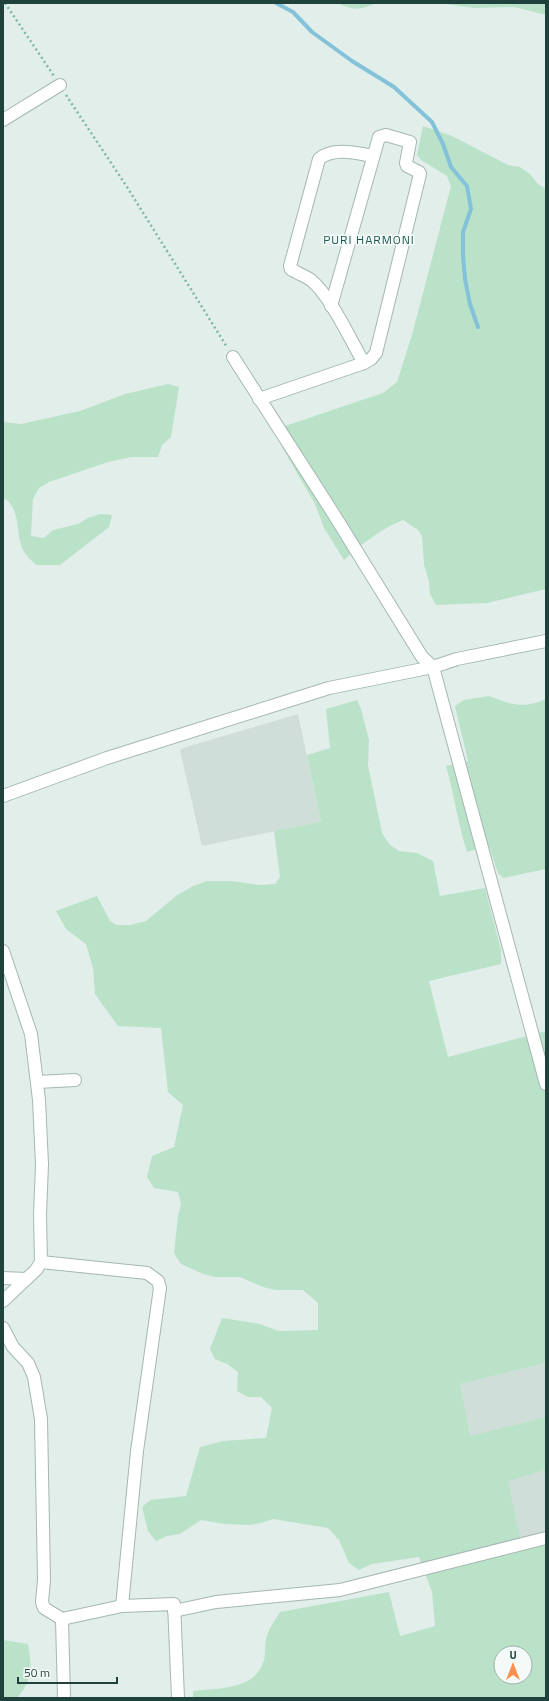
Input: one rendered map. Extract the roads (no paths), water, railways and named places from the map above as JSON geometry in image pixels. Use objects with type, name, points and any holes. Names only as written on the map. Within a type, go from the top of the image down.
[{"type":"street","points":[[3,120],[60,85]]},
{"type":"street","points":[[259,399],[364,363],[371,359],[376,353],[420,174],[407,166],[406,163],[410,142],[383,135],[379,137],[331,306]]},
{"type":"street","points":[[364,363],[331,306],[313,282],[295,272],[290,266],[319,159],[324,155],[346,152],[373,156]]},
{"type":"street","points":[[233,357],[422,657],[433,667],[546,1084]]},
{"type":"street","points":[[3,796],[107,758],[329,688],[433,667],[457,659],[546,641]]},
{"type":"street","points":[[3,951],[31,1034],[37,1082],[42,1164],[40,1215],[41,1262],[36,1270],[3,1301]]},
{"type":"street","points":[[37,1082],[74,1080]]},
{"type":"street","points":[[41,1262],[147,1273],[158,1281],[160,1288],[137,1451],[122,1606]]},
{"type":"street","points":[[3,1278],[26,1279]]},
{"type":"street","points":[[3,1328],[13,1347],[28,1363],[34,1377],[41,1419],[44,1580],[42,1602],[44,1608],[62,1619],[122,1606],[174,1604],[178,1698]]},
{"type":"street","points":[[174,1611],[216,1602],[340,1590],[546,1538]]},
{"type":"street","points":[[62,1619],[64,1698]]},
{"type":"waterway","points":[[276,3],[293,12],[312,32],[352,61],[394,87],[432,122],[443,144],[451,167],[467,186],[471,209],[463,232],[463,256],[465,279],[470,304],[478,327]]},
{"type":"district","name":"PURI HARMONI","points":[[369,239]]}]
